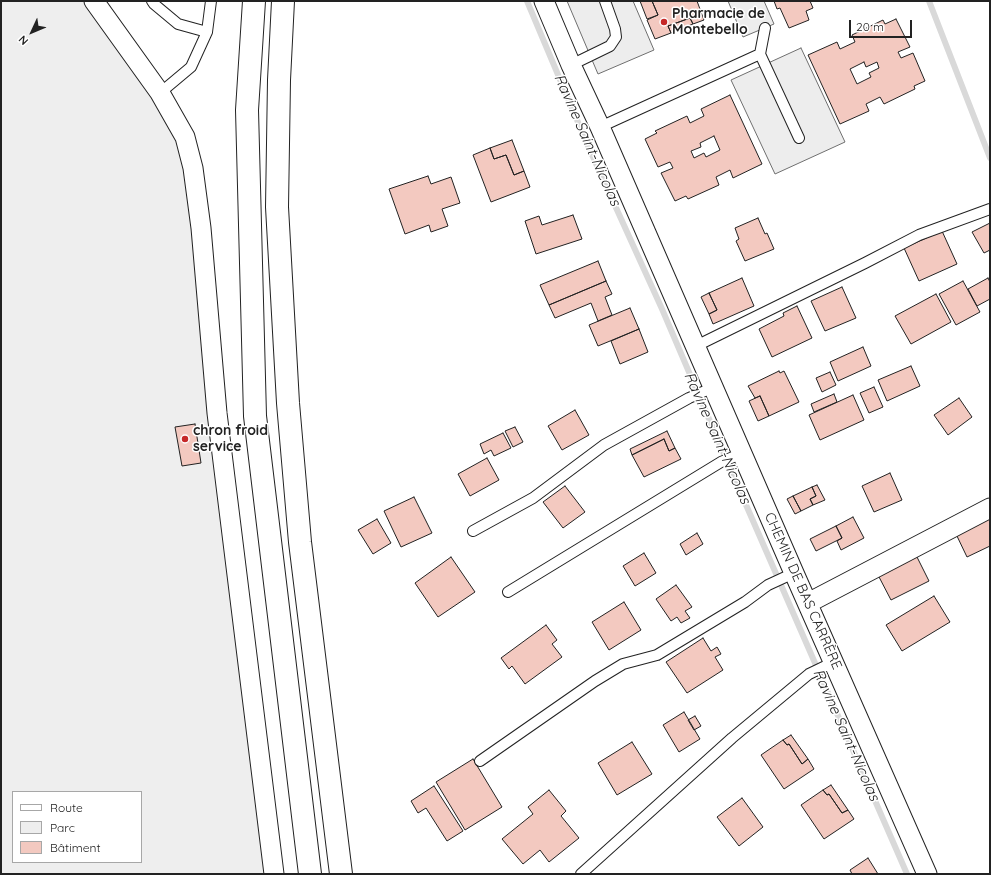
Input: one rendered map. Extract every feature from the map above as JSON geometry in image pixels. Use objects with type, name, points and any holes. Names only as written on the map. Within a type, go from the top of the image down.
[{"type":"highway","points":[[254,1],[247,110],[256,416],[310,874]]},
{"type":"highway","points":[[283,1],[278,116],[277,207],[288,403],[300,542],[341,874]]},
{"type":"street","points":[[94,1],[160,93],[185,137],[194,175],[201,228],[217,413],[274,874]]},
{"type":"street","name":"CHEMIN DE BAS CARRÈRE","points":[[544,1],[696,346],[710,389],[789,575],[808,603],[830,664],[927,874]]},
{"type":"street","points":[[808,603],[990,508]]},
{"type":"lane","points":[[152,1],[178,24],[207,32]]},
{"type":"lane","points":[[160,93],[191,67],[207,32],[212,1]]},
{"type":"lane","points":[[571,65],[610,46],[616,37],[615,29],[604,1]]},
{"type":"lane","points":[[765,28],[760,54],[800,138]]},
{"type":"lane","points":[[600,126],[760,54]]},
{"type":"lane","points":[[696,346],[919,235],[990,209]]},
{"type":"lane","points":[[473,531],[533,498],[604,445],[689,398],[710,389]]},
{"type":"lane","points":[[508,592],[721,462],[738,455]]},
{"type":"lane","points":[[480,761],[595,681],[623,664],[657,655],[745,602],[768,585],[789,575]]},
{"type":"lane","points":[[581,874],[732,738],[809,674],[830,664]]},
{"type":"green space","points":[[1,1],[95,1],[185,137],[274,874],[1,874]]},
{"type":"shaded area","points":[[567,1],[633,1],[654,50],[598,74]]},
{"type":"shaded area","points":[[728,1],[764,1],[774,24],[743,37]]},
{"type":"shaded area","points":[[801,48],[845,142],[775,174],[731,80]]},
{"type":"building","points":[[640,1],[652,1],[658,15],[647,19]]},
{"type":"building","name":"Pharmacie de Montebello","points":[[652,1],[697,1],[704,20],[693,24],[690,18],[668,26],[671,33],[655,39],[647,20],[658,15]]},
{"type":"building","points":[[774,1],[810,1],[813,8],[806,11],[809,20],[789,28],[780,8],[777,9]]},
{"type":"building","points":[[690,18],[693,24],[671,33],[668,26]]},
{"type":"building","points":[[896,19],[910,47],[898,52],[901,58],[913,53],[925,81],[914,86],[915,89],[884,104],[880,97],[866,104],[869,111],[840,124],[808,55],[837,42],[840,49],[855,42],[852,35],[883,20],[885,24]],"holes":[[[864,62],[866,67],[877,62],[879,68],[869,73],[871,77],[857,84],[850,69]]]},
{"type":"building","points":[[730,95],[762,164],[733,178],[730,170],[716,177],[719,185],[688,199],[686,196],[675,201],[661,173],[673,168],[670,162],[658,167],[645,139],[657,133],[655,131],[687,116],[690,123],[704,116],[701,109]],"holes":[[[714,136],[720,150],[706,157],[704,153],[694,158],[691,151],[701,147],[700,143]]]},
{"type":"building","points":[[512,140],[524,171],[514,175],[506,155],[494,159],[490,148]]},
{"type":"building","points":[[490,148],[494,159],[506,155],[514,175],[524,171],[530,187],[491,202],[473,155]]},
{"type":"building","points":[[428,176],[431,184],[451,177],[460,203],[442,209],[448,226],[431,232],[429,225],[405,234],[389,189]]},
{"type":"building","points":[[573,215],[582,239],[536,254],[525,221],[539,216],[542,225]]},
{"type":"building","points":[[758,218],[774,249],[745,261],[736,241],[739,239],[735,228]]},
{"type":"building","points":[[990,223],[990,250],[984,253],[972,232]]},
{"type":"building","points":[[942,231],[957,264],[919,281],[904,248]]},
{"type":"building","points":[[598,261],[606,281],[549,305],[540,285]]},
{"type":"building","points":[[742,278],[754,306],[713,324],[709,314],[717,310],[709,293]]},
{"type":"building","points":[[988,278],[990,282],[990,299],[977,306],[968,289]]},
{"type":"building","points":[[606,281],[612,294],[605,297],[612,315],[598,321],[591,303],[555,318],[549,305]]},
{"type":"building","points":[[963,281],[980,312],[956,325],[939,294]]},
{"type":"building","points":[[842,287],[856,318],[825,331],[811,301]]},
{"type":"building","points":[[709,293],[717,310],[709,314],[701,297]]},
{"type":"building","points":[[936,294],[951,322],[911,344],[895,316]]},
{"type":"building","points":[[797,306],[812,338],[772,357],[759,329],[784,316],[783,313]]},
{"type":"building","points":[[630,308],[639,329],[598,346],[589,325]]},
{"type":"building","points":[[639,329],[648,352],[620,364],[611,341]]},
{"type":"building","points":[[863,347],[871,366],[838,381],[830,362]]},
{"type":"building","points":[[911,366],[920,386],[887,401],[878,380]]},
{"type":"building","points":[[779,371],[780,373],[784,371],[799,402],[769,416],[760,396],[755,398],[748,386]]},
{"type":"building","points":[[830,372],[836,385],[822,392],[816,378]]},
{"type":"building","points":[[874,387],[883,407],[869,413],[860,393]]},
{"type":"building","points":[[834,394],[837,402],[814,412],[811,404]]},
{"type":"building","points":[[853,395],[864,420],[820,440],[809,415]]},
{"type":"building","points":[[760,396],[769,416],[758,421],[749,401]]},
{"type":"building","points":[[959,398],[972,417],[948,435],[934,415]]},
{"type":"building","points":[[575,410],[589,435],[562,450],[548,426]]},
{"type":"building","points":[[195,424],[201,463],[182,466],[175,427]]},
{"type":"building","points":[[515,427],[523,442],[513,447],[505,431]]},
{"type":"building","points":[[667,431],[675,448],[669,451],[664,439],[632,455],[630,449]]},
{"type":"building","points":[[503,433],[511,448],[494,456],[491,450],[484,454],[480,444]]},
{"type":"building","points":[[664,439],[669,451],[675,448],[681,459],[644,477],[632,455]]},
{"type":"building","points":[[487,458],[499,480],[470,496],[458,474]]},
{"type":"building","points":[[890,473],[902,500],[874,512],[862,486]]},
{"type":"building","points":[[817,485],[825,500],[813,505],[810,499],[816,496],[812,487]]},
{"type":"building","points":[[565,486],[585,512],[563,528],[543,502]]},
{"type":"building","points":[[812,487],[816,496],[810,499],[813,505],[801,511],[793,496]]},
{"type":"building","points":[[793,496],[801,511],[795,514],[787,499]]},
{"type":"building","points":[[414,497],[432,533],[401,547],[384,511]]},
{"type":"building","points":[[853,517],[864,538],[841,550],[837,541],[842,538],[836,526]]},
{"type":"building","points":[[990,518],[990,546],[967,557],[956,534]]},
{"type":"building","points":[[377,519],[391,543],[373,554],[358,530]]},
{"type":"building","points":[[836,526],[842,538],[816,551],[810,539]]},
{"type":"building","points":[[697,533],[703,544],[686,555],[680,544]]},
{"type":"building","points":[[644,553],[656,573],[635,586],[623,566]]},
{"type":"building","points":[[916,555],[929,581],[891,600],[878,575]]},
{"type":"building","points":[[451,557],[475,592],[438,617],[415,583]]},
{"type":"building","points":[[676,585],[692,607],[685,611],[690,618],[681,623],[677,617],[671,621],[656,599]]},
{"type":"building","points":[[934,596],[950,622],[902,651],[886,625]]},
{"type":"building","points":[[624,602],[641,630],[609,650],[592,622]]},
{"type":"building","points":[[546,625],[557,640],[552,644],[562,657],[525,684],[512,666],[509,669],[501,658]]},
{"type":"building","points":[[703,638],[711,651],[717,647],[721,654],[715,657],[723,670],[687,693],[666,662]]},
{"type":"building","points":[[684,712],[700,739],[679,752],[663,725]]},
{"type":"building","points":[[695,716],[701,726],[694,730],[688,720]]},
{"type":"building","points":[[791,735],[808,759],[802,764],[789,744],[787,745],[783,740]]},
{"type":"building","points":[[783,740],[787,745],[789,744],[802,764],[808,759],[814,769],[784,789],[761,755]]},
{"type":"building","points":[[632,742],[652,774],[617,795],[598,763]]},
{"type":"building","points":[[473,759],[502,807],[465,830],[436,782]]},
{"type":"building","points":[[831,785],[848,810],[842,813],[829,794],[827,795],[823,790]]},
{"type":"building","points":[[434,786],[463,831],[447,841],[426,808],[418,813],[411,801]]},
{"type":"building","points":[[549,790],[566,811],[561,816],[579,838],[549,862],[540,850],[523,864],[502,839],[533,814],[528,807]]},
{"type":"building","points":[[823,790],[827,795],[829,794],[842,813],[848,810],[854,819],[824,839],[801,805]]},
{"type":"building","points":[[742,798],[763,827],[739,846],[717,817]]},
{"type":"building","points":[[868,858],[878,874],[852,874],[850,870]]},
{"type":"waterway","name":"Ravine Saint-Nicolas","points":[[527,1],[588,146],[662,309],[907,874]]},
{"type":"waterway","points":[[929,1],[990,158]]},
{"type":"place","name":"Pharmacie de Montebello","points":[[664,22]]},
{"type":"place","name":"chron froid service","points":[[185,439]]}]
